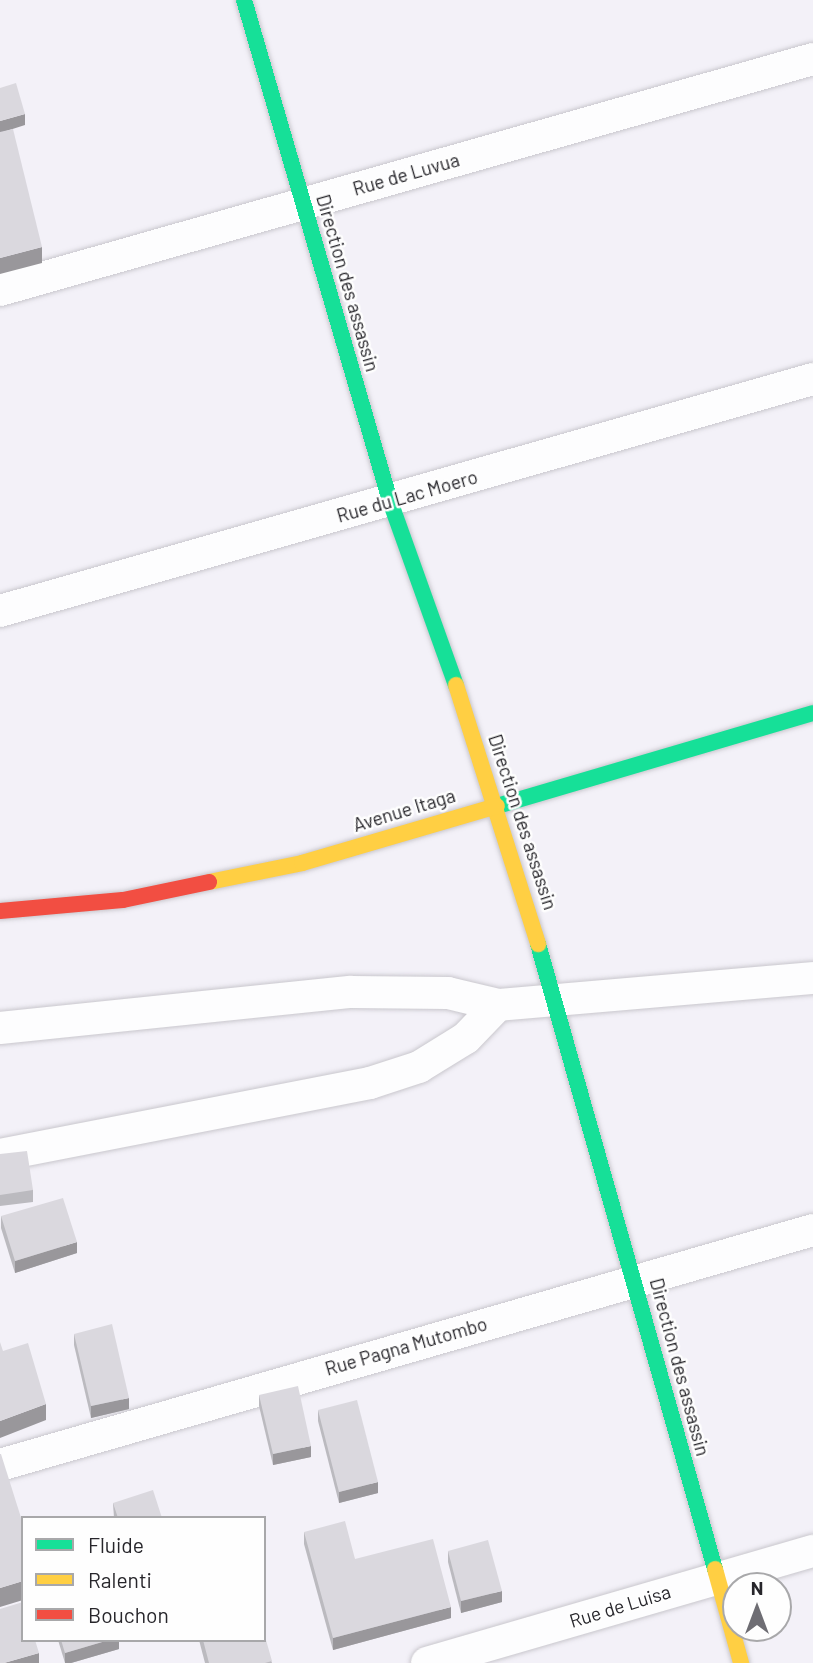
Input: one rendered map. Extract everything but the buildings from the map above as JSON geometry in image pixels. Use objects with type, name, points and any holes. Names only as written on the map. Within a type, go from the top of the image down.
[{"type":"street","name":"Direction des assassin","points":[[244,0],[390,501],[498,804],[636,1281],[740,1663]]},
{"type":"street","name":"Rue de Luvua","points":[[0,290],[813,59]]},
{"type":"street","name":"Rue du Lac Moero","points":[[0,611],[813,379]]},
{"type":"street","name":"Avenue Itaga","points":[[0,911],[123,900],[302,863],[813,713]]},
{"type":"street","points":[[0,1028],[351,992],[448,993],[498,1005],[554,998],[813,978]]},
{"type":"street","points":[[0,1155],[370,1083],[419,1067],[467,1038],[498,1005]]},
{"type":"street","name":"Rue Pagna Mutombo","points":[[0,1465],[813,1230]]},
{"type":"street","name":"Rue de Luisa","points":[[427,1663],[813,1551]]},
{"type":"traffic: fast","points":[[244,0],[390,501],[456,685]]},
{"type":"traffic: fast","points":[[497,806],[813,713]]},
{"type":"traffic: fast","points":[[538,944],[715,1569]]},
{"type":"traffic: slow","points":[[456,685],[538,944]]},
{"type":"traffic: slow","points":[[209,882],[302,863],[497,806]]},
{"type":"traffic: slow","points":[[715,1569],[741,1663]]},
{"type":"traffic: jam","points":[[0,911],[123,900],[209,882]]}]
